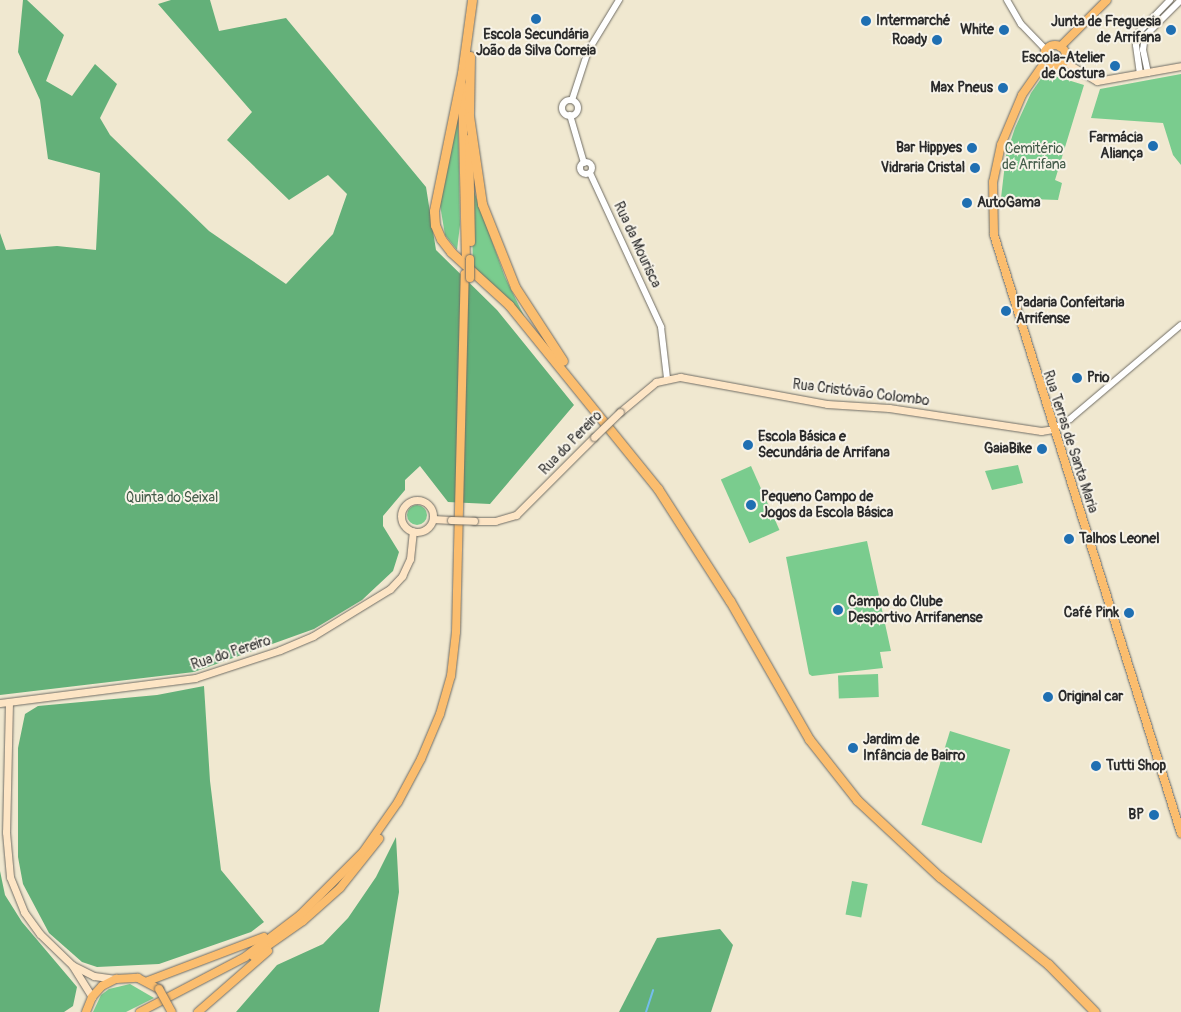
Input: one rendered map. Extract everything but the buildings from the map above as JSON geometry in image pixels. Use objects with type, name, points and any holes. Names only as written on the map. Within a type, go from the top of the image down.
[{"type":"highway","points":[[472,0],[462,73],[434,211],[435,225],[440,239],[451,252],[509,305],[658,489],[725,592],[804,732],[851,793],[940,877],[1048,964],[1095,1012]]},
{"type":"highway","points":[[477,0],[470,46],[469,116],[482,204],[515,287],[542,333],[688,524],[812,736],[860,797],[899,837],[1051,960],[1101,1012]]},
{"type":"main road","points":[[1060,47],[1097,4],[1107,0]]},
{"type":"main road","points":[[1054,45],[1060,47],[1065,52],[1065,62],[1057,68],[1045,62],[1046,50],[1054,45]]},
{"type":"main road","name":"Rua Terras de Santa Maria","points":[[1045,62],[1022,95],[1008,126],[996,164],[992,205],[997,250],[1181,833]]},
{"type":"main road","points":[[1065,62],[1097,81],[1181,66]]},
{"type":"main road","points":[[462,73],[468,257]]},
{"type":"main road","points":[[198,1012],[340,888],[367,856],[402,804],[424,761],[455,678],[463,588],[469,116]]},
{"type":"main road","points":[[140,1012],[245,957],[334,884],[363,852],[398,802],[436,723],[451,676],[458,588],[468,276]]},
{"type":"main road","name":"Rua Cristóvão Colombo","points":[[667,378],[703,380],[827,404],[889,408],[1041,431],[1053,429]]},
{"type":"main road","name":"Rua do Pereiro","points":[[432,519],[495,521],[516,515],[643,390],[667,378]]},
{"type":"main road","points":[[417,500],[426,503],[432,510],[432,519],[423,530],[413,531],[405,526],[401,516],[407,503],[417,500]]},
{"type":"main road","name":"Rua do Pereiro","points":[[0,702],[195,678],[297,643],[390,589],[402,576],[410,559],[413,531]]},
{"type":"main road","points":[[10,702],[6,832],[10,877],[24,912],[40,934],[72,965],[94,976],[116,979],[138,978],[148,981],[159,989],[172,1012]]},
{"type":"main road","points":[[148,981],[257,941],[282,928]]},
{"type":"main road","points":[[148,1012],[247,960],[282,937]]},
{"type":"main road","points":[[72,965],[90,1000],[86,1012]]},
{"type":"main road","points":[[77,1012],[102,986],[116,979]]},
{"type":"street","points":[[572,100],[578,110],[570,115],[564,112],[563,106],[572,100],[588,51],[618,0]]},
{"type":"street","points":[[1008,0],[1021,24],[1046,50]]},
{"type":"street","points":[[1144,74],[1136,45],[1138,33],[1170,0]]},
{"type":"street","points":[[1144,74],[1145,36],[1180,0]]},
{"type":"street","name":"Rua da Mourisca","points":[[570,115],[584,163],[581,171],[590,173],[661,327],[667,378]]},
{"type":"street","points":[[1053,429],[1070,419],[1181,326]]},
{"type":"green space","name":"Quinta do Seixal","points":[[23,0],[27,0],[64,35],[46,81],[72,96],[95,64],[117,84],[100,118],[110,135],[209,231],[286,284],[333,234],[347,194],[328,175],[289,200],[227,140],[252,112],[158,4],[171,0],[210,0],[219,31],[286,18],[426,187],[436,250],[497,310],[574,405],[490,504],[448,502],[420,466],[405,480],[405,490],[383,516],[383,526],[399,552],[393,571],[362,600],[314,629],[194,672],[0,695],[0,233],[6,250],[57,246],[96,250],[100,173],[48,159],[40,100],[18,52]]},
{"type":"green space","name":"Cemitério de Arrifana","points":[[1045,73],[1084,85],[1055,180],[1062,183],[1058,200],[1001,198],[1006,155],[1015,128],[1031,93]]},
{"type":"green space","points":[[1181,74],[1181,165],[1173,155],[1163,123],[1091,118],[1100,89]]},
{"type":"green space","points":[[458,110],[460,225],[457,250],[445,235],[440,205]]},
{"type":"green space","points":[[471,183],[505,277],[529,326],[473,269]]},
{"type":"green space","points":[[1018,465],[1023,483],[992,490],[985,471]]},
{"type":"green space","name":"Pequeno Campo de Jogos da Escola Básica","points":[[751,466],[779,530],[749,543],[721,479]]},
{"type":"green space","points":[[417,505],[424,508],[427,515],[424,522],[417,525],[410,522],[407,515],[410,508]]},
{"type":"green space","name":"Campo do Clube Desportivo Arrifanense","points":[[867,541],[891,651],[880,652],[883,668],[812,676],[809,674],[786,557]]},
{"type":"green space","points":[[878,674],[879,697],[839,698],[838,675]]},
{"type":"green space","points":[[204,686],[210,781],[221,870],[264,922],[251,932],[159,964],[97,967],[82,962],[49,933],[23,884],[18,857],[18,748],[25,714],[38,706],[157,695]]},
{"type":"green space","points":[[950,731],[1010,749],[982,843],[921,825]]},
{"type":"green space","points":[[396,837],[399,892],[379,1012],[236,1012],[277,965],[323,944],[348,918],[376,877]]},
{"type":"green space","points":[[0,871],[5,895],[22,922],[77,987],[73,1006],[64,1012],[0,1012]]},
{"type":"green space","points":[[852,881],[868,884],[861,917],[846,914]]},
{"type":"green space","points":[[720,929],[733,945],[711,1012],[619,1012],[657,938]]},
{"type":"green space","points":[[130,984],[154,998],[126,1012],[93,1012],[101,995],[109,989]]},
{"type":"waterway","points":[[646,1012],[653,990]]},
{"type":"place","name":"Escola Secundária João da Silva Correia","points":[[536,19]]},
{"type":"place","name":"Intermarché","points":[[866,21]]},
{"type":"place","name":"White","points":[[1004,30]]},
{"type":"place","name":"Junta de Freguesia de Arrifana","points":[[1171,30]]},
{"type":"place","name":"Roady","points":[[937,40]]},
{"type":"place","name":"Escola-Atelier de Costura","points":[[1115,66]]},
{"type":"place","name":"Max Pneus","points":[[1003,88]]},
{"type":"place","name":"Farmácia Aliança","points":[[1153,146]]},
{"type":"place","name":"Bar Hippyes","points":[[972,148]]},
{"type":"place","name":"Vidraria Cristal","points":[[975,168]]},
{"type":"place","name":"AutoGama","points":[[967,203]]},
{"type":"place","name":"Padaria Confeitaria Arrifense","points":[[1006,311]]},
{"type":"place","name":"Prio","points":[[1077,378]]},
{"type":"place","name":"Escola Básica e Secundária de Arrifana","points":[[748,445]]},
{"type":"place","name":"GaiaBike","points":[[1042,449]]},
{"type":"place","name":"Pequeno Campo de Jogos da Escola Básica","points":[[751,505]]},
{"type":"place","name":"Talhos Leonel","points":[[1069,539]]},
{"type":"place","name":"Campo do Clube Desportivo Arrifanense","points":[[838,610]]},
{"type":"place","name":"Café Pink","points":[[1129,613]]},
{"type":"place","name":"Original car","points":[[1048,697]]},
{"type":"place","name":"Jardim de Infância de Bairro","points":[[853,748]]},
{"type":"place","name":"Tutti Shop","points":[[1096,766]]},
{"type":"place","name":"BP","points":[[1154,815]]}]
